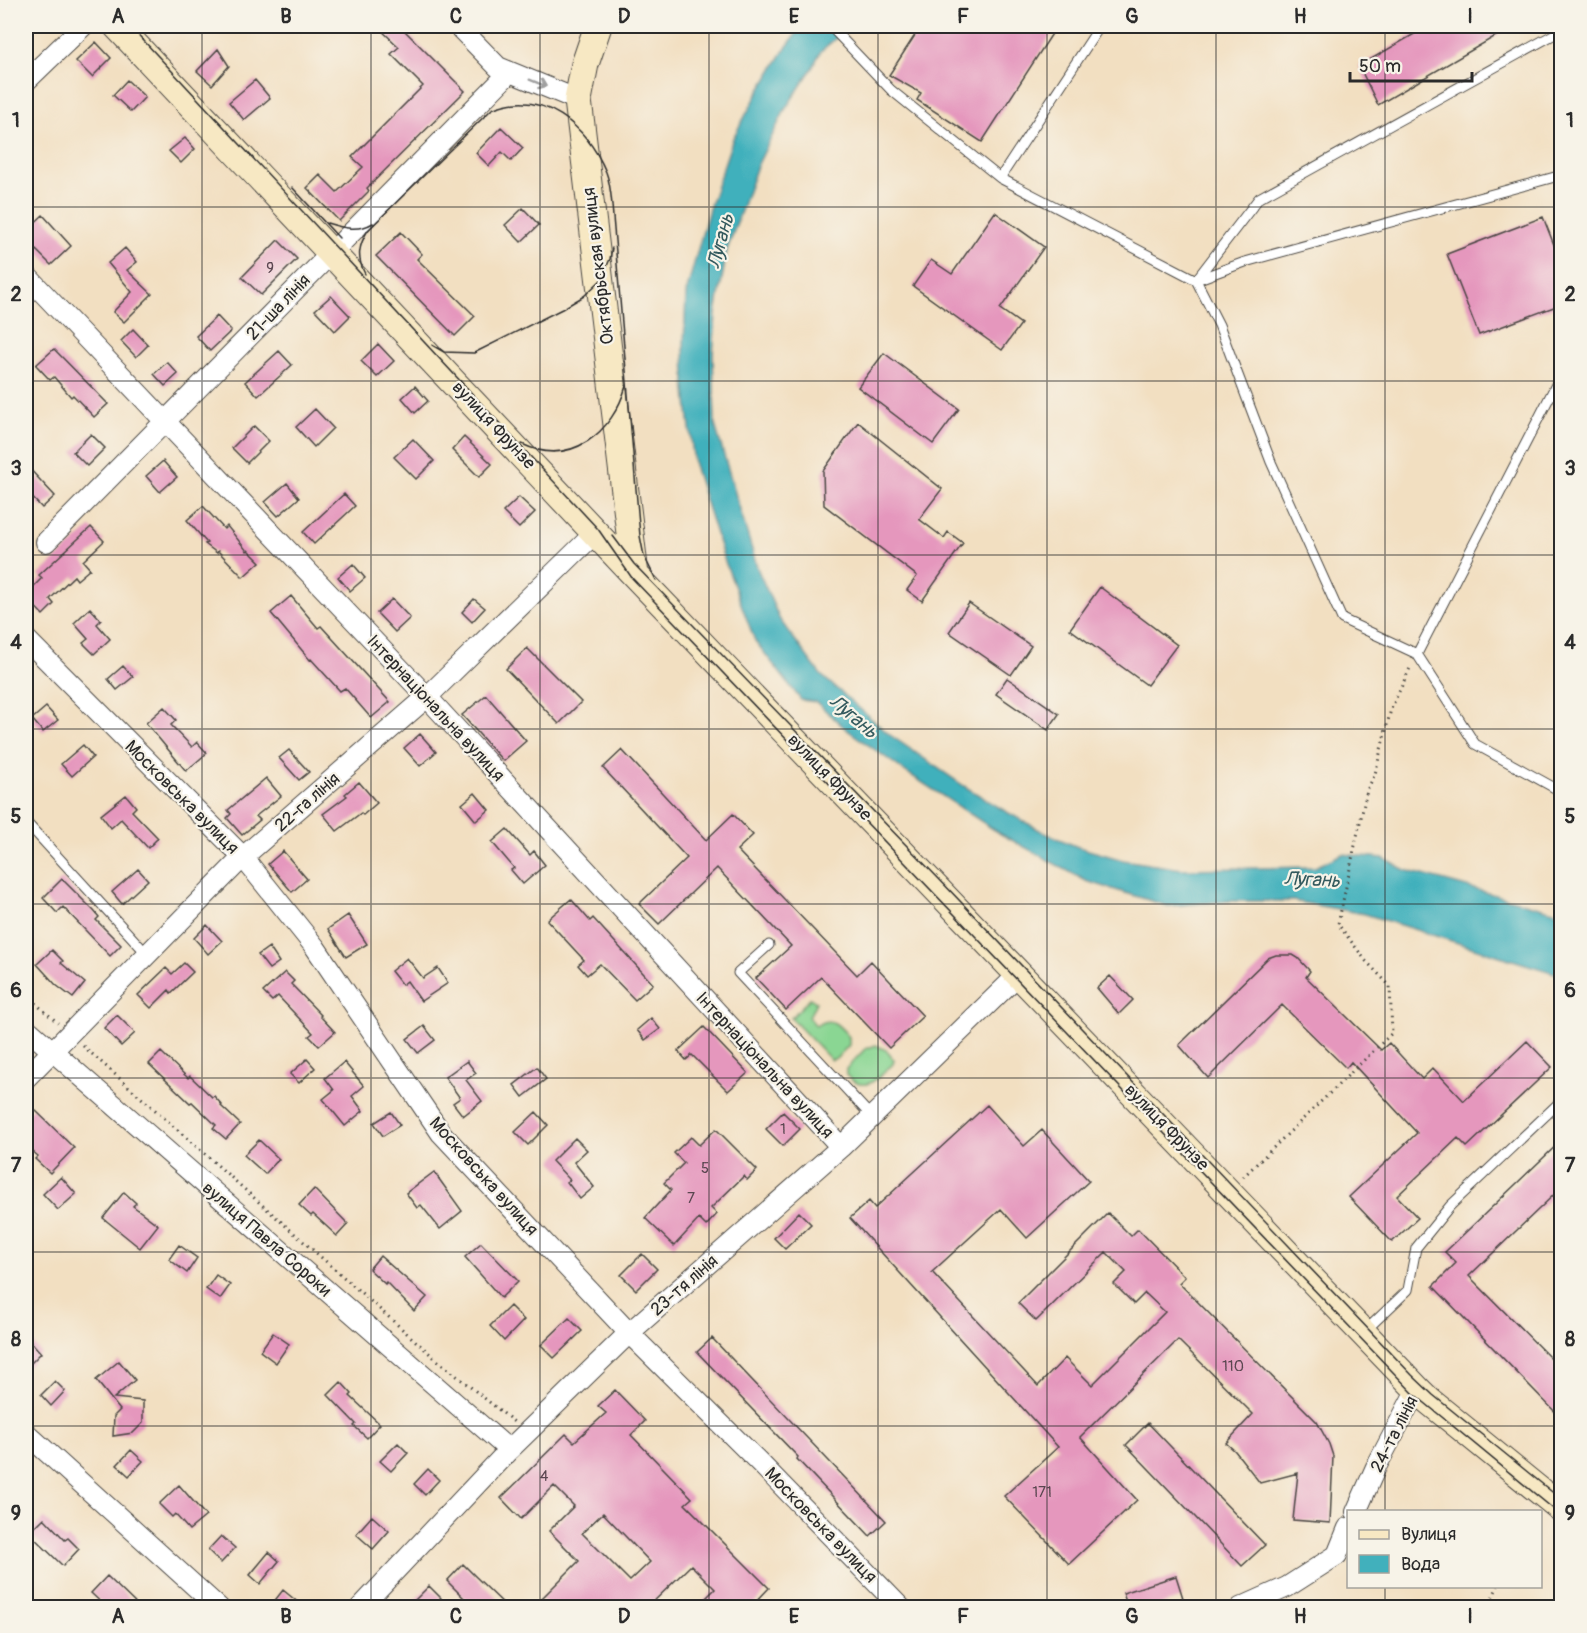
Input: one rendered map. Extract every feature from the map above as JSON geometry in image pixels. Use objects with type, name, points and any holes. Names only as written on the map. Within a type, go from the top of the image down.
[{"type":"street","points":[[26,81],[83,26]]},
{"type":"street","name":"вулиця Фрунзе","points":[[117,26],[635,575],[1417,1389],[1562,1509]]},
{"type":"street","points":[[458,26],[498,67],[578,100],[585,64],[598,26]]},
{"type":"street","name":"21-ша лінія","points":[[46,542],[510,72]]},
{"type":"street","name":"Октябрьская вулиця","points":[[578,100],[635,575]]},
{"type":"street","name":"Інтернаціональна вулиця","points":[[26,275],[427,697],[841,1147]]},
{"type":"street","name":"22-га лінія","points":[[26,1078],[243,857],[427,697],[595,533]]},
{"type":"street","name":"Московська вулиця","points":[[26,639],[243,857],[315,947],[441,1133],[629,1333],[901,1608]]},
{"type":"street","name":"23-тя лінія","points":[[360,1608],[508,1450],[629,1333],[841,1147],[1019,974]]},
{"type":"street","name":"вулиця Павла Сороки","points":[[26,1028],[508,1450]]},
{"type":"street","name":"24-та лінія","points":[[1357,1510],[1376,1467],[1417,1389]]},
{"type":"street","points":[[26,1433],[219,1608]]},
{"type":"street","points":[[1240,1608],[1287,1587],[1337,1555],[1347,1530]]},
{"type":"lane","points":[[830,26],[891,90],[1000,178],[1196,280],[1219,325],[1271,462],[1342,619],[1417,654],[1475,744],[1562,792]]},
{"type":"lane","points":[[1000,178],[1100,26]]},
{"type":"lane","points":[[1196,280],[1259,198],[1562,30]]},
{"type":"lane","points":[[1196,280],[1245,262],[1562,175]]},
{"type":"lane","points":[[1417,654],[1562,374]]},
{"type":"lane","points":[[26,822],[147,954]]},
{"type":"lane","points":[[769,945],[738,973],[872,1117]]},
{"type":"lane","points":[[1364,1333],[1408,1290],[1416,1248],[1450,1206],[1562,1100]]},
{"type":"path","points":[[1228,1191],[1392,1033],[1390,986],[1366,961],[1338,924],[1367,790],[1376,774],[1391,709],[1417,654]]},
{"type":"path","points":[[26,995],[437,1360],[527,1433]]},
{"type":"path","points":[[1487,1608],[1497,1588]]},
{"type":"green space","points":[[810,998],[816,1002],[809,1017],[816,1026],[830,1021],[838,1025],[849,1037],[849,1045],[837,1058],[831,1060],[791,1018]]},
{"type":"green space","points":[[876,1045],[886,1050],[894,1060],[893,1064],[871,1083],[859,1084],[853,1081],[846,1075],[846,1069],[865,1049]]},
{"type":"water","name":"Лугань","points":[[802,26],[850,26],[821,51],[786,108],[757,166],[727,250],[716,313],[713,355],[715,425],[758,570],[780,620],[821,675],[890,735],[964,786],[1045,833],[1078,847],[1123,860],[1182,869],[1315,867],[1342,854],[1383,858],[1405,870],[1561,913],[1561,975],[1365,914],[1293,901],[1229,901],[1168,906],[1086,881],[999,833],[906,772],[846,729],[816,702],[801,700],[755,641],[723,556],[694,465],[685,382],[684,346],[686,293],[709,209],[733,138],[783,52]]},
{"type":"building","points":[[377,26],[400,26],[465,91],[367,188],[369,191],[339,221],[307,188],[320,175],[337,192],[363,167],[352,157],[423,86],[391,54],[399,47]]},
{"type":"building","points":[[921,26],[1057,26],[982,142],[917,100],[921,93],[889,75]]},
{"type":"building","points":[[1428,26],[1513,26],[1378,105],[1359,66]]},
{"type":"building","points":[[96,42],[111,58],[92,77],[76,61]]},
{"type":"building","points":[[218,49],[229,66],[212,85],[197,71]]},
{"type":"building","points":[[127,80],[145,97],[131,112],[113,95]]},
{"type":"building","points":[[255,80],[270,98],[244,120],[229,102]]},
{"type":"building","points":[[501,127],[523,148],[511,161],[502,152],[489,166],[476,153]]},
{"type":"building","points":[[185,138],[195,149],[181,163],[169,151]]},
{"type":"building","points":[[523,208],[539,225],[521,242],[505,225]]},
{"type":"building","points":[[995,212],[1044,247],[1000,309],[1021,324],[1002,350],[913,286],[931,260],[952,274]]},
{"type":"building","points":[[43,215],[71,246],[51,265],[26,243],[26,231]]},
{"type":"building","points":[[1543,217],[1562,265],[1562,304],[1479,335],[1447,254]]},
{"type":"building","points":[[401,232],[422,254],[417,259],[475,316],[455,336],[376,256]]},
{"type":"building","points":[[278,240],[297,259],[261,295],[242,277]]},
{"type":"building","points":[[125,248],[137,262],[127,270],[152,294],[124,322],[113,312],[132,292],[108,263]]},
{"type":"building","points":[[331,296],[350,316],[335,331],[315,310]]},
{"type":"building","points":[[217,316],[231,331],[210,351],[196,336]]},
{"type":"building","points":[[133,329],[148,345],[136,357],[121,341]]},
{"type":"building","points":[[378,344],[394,361],[377,377],[361,361]]},
{"type":"building","points":[[54,349],[108,404],[94,417],[73,395],[71,397],[54,377],[50,380],[36,365]]},
{"type":"building","points":[[279,351],[292,365],[258,396],[245,382]]},
{"type":"building","points":[[884,353],[959,409],[933,444],[858,387]]},
{"type":"building","points":[[167,362],[178,374],[165,386],[154,374]]},
{"type":"building","points":[[415,386],[428,401],[415,413],[402,398]]},
{"type":"building","points":[[315,409],[333,428],[314,447],[296,427]]},
{"type":"building","points":[[858,422],[942,489],[919,519],[944,538],[948,532],[963,543],[922,601],[907,590],[917,576],[824,505],[823,471]]},
{"type":"building","points":[[254,426],[269,441],[247,463],[232,448]]},
{"type":"building","points":[[91,434],[105,448],[87,466],[73,452]]},
{"type":"building","points":[[464,437],[492,464],[479,477],[452,450]]},
{"type":"building","points":[[413,439],[434,461],[416,479],[394,457]]},
{"type":"building","points":[[163,461],[177,477],[160,492],[146,476]]},
{"type":"building","points":[[26,465],[55,496],[42,508],[26,491]]},
{"type":"building","points":[[287,483],[299,498],[278,516],[265,502]]},
{"type":"building","points":[[344,494],[355,506],[314,544],[303,532]]},
{"type":"building","points":[[519,497],[535,512],[519,528],[503,512]]},
{"type":"building","points":[[203,506],[224,529],[227,526],[247,551],[260,562],[243,577],[218,551],[217,553],[205,544],[207,543],[187,520]]},
{"type":"building","points":[[91,527],[104,541],[83,561],[90,569],[77,580],[74,576],[50,599],[54,604],[43,615],[26,597],[26,594],[42,578],[39,575]]},
{"type":"building","points":[[353,564],[365,578],[350,591],[338,577]]},
{"type":"building","points":[[1100,587],[1177,645],[1147,685],[1070,629]]},
{"type":"building","points":[[291,596],[318,628],[321,626],[390,702],[371,718],[345,688],[340,691],[310,660],[271,613]]},
{"type":"building","points":[[392,599],[410,618],[395,632],[377,613]]},
{"type":"building","points":[[474,599],[485,608],[472,622],[462,612]]},
{"type":"building","points":[[969,603],[1031,646],[1011,675],[949,632]]},
{"type":"building","points":[[90,608],[101,620],[97,624],[110,639],[94,654],[83,643],[88,639],[74,623]]},
{"type":"building","points":[[527,648],[581,702],[559,724],[506,669]]},
{"type":"building","points":[[123,666],[133,677],[117,690],[108,679]]},
{"type":"building","points":[[1007,678],[1059,714],[1048,730],[996,694]]},
{"type":"building","points":[[486,695],[526,741],[503,761],[462,715]]},
{"type":"building","points":[[46,707],[58,720],[43,732],[32,719]]},
{"type":"building","points":[[164,707],[176,720],[171,725],[192,747],[197,742],[207,753],[186,771],[146,723]]},
{"type":"building","points":[[420,734],[436,752],[420,766],[404,748]]},
{"type":"building","points":[[83,745],[93,757],[72,776],[61,764]]},
{"type":"building","points":[[289,750],[309,772],[299,780],[279,758]]},
{"type":"building","points":[[622,750],[706,840],[733,814],[753,835],[737,850],[857,975],[871,961],[923,1016],[889,1048],[821,977],[786,1010],[756,978],[791,946],[717,868],[659,924],[639,904],[687,858],[603,768]]},
{"type":"building","points":[[266,778],[281,796],[256,816],[260,820],[242,835],[227,818],[231,814],[228,810]]},
{"type":"building","points":[[359,782],[377,803],[363,815],[361,813],[337,831],[323,814],[347,796],[345,794]]},
{"type":"building","points":[[475,793],[489,810],[476,821],[462,804]]},
{"type":"building","points":[[126,795],[136,807],[132,811],[158,838],[148,848],[121,819],[111,828],[101,815]]},
{"type":"building","points":[[507,829],[530,855],[534,851],[545,865],[523,884],[511,870],[514,868],[492,842]]},
{"type":"building","points":[[283,851],[307,879],[292,892],[268,864]]},
{"type":"building","points":[[138,869],[148,880],[122,904],[112,892]]},
{"type":"building","points":[[62,879],[94,911],[99,917],[96,920],[121,945],[110,956],[63,907],[57,913],[43,898]]},
{"type":"building","points":[[571,899],[590,921],[593,918],[653,984],[635,1000],[600,964],[587,975],[578,965],[584,960],[547,920]]},
{"type":"building","points":[[348,915],[367,944],[346,957],[328,929]]},
{"type":"building","points":[[207,925],[222,941],[208,954],[194,938]]},
{"type":"building","points":[[269,947],[279,962],[269,969],[258,955]]},
{"type":"building","points":[[52,950],[63,961],[61,963],[85,983],[73,998],[56,985],[37,964]]},
{"type":"building","points":[[1276,955],[1293,955],[1298,958],[1310,971],[1306,977],[1381,1050],[1389,1043],[1422,1079],[1433,1068],[1464,1101],[1527,1041],[1552,1067],[1467,1147],[1458,1138],[1397,1196],[1418,1218],[1392,1242],[1349,1197],[1417,1133],[1351,1062],[1346,1068],[1282,1005],[1208,1078],[1179,1045],[1268,958]]},
{"type":"building","points":[[407,958],[423,978],[438,968],[448,983],[421,1001],[407,981],[402,985],[391,971]]},
{"type":"building","points":[[184,963],[193,972],[171,993],[169,990],[151,1008],[138,995],[166,968],[172,974]]},
{"type":"building","points":[[285,972],[294,981],[291,984],[335,1032],[319,1046],[309,1036],[313,1033],[278,996],[272,1001],[263,992]]},
{"type":"building","points":[[1110,976],[1133,1000],[1119,1014],[1097,988]]},
{"type":"building","points":[[117,1015],[135,1033],[121,1046],[104,1028]]},
{"type":"building","points":[[651,1018],[660,1029],[645,1040],[637,1030]]},
{"type":"building","points":[[424,1026],[435,1040],[418,1053],[407,1039]]},
{"type":"building","points":[[704,1027],[748,1073],[728,1091],[692,1055],[686,1060],[678,1051]]},
{"type":"building","points":[[161,1052],[188,1078],[190,1076],[212,1097],[214,1096],[240,1124],[226,1139],[213,1128],[216,1125],[149,1064]]},
{"type":"building","points":[[307,1059],[315,1068],[299,1083],[290,1074]]},
{"type":"building","points":[[467,1061],[476,1073],[466,1080],[482,1101],[463,1116],[453,1103],[460,1098],[445,1077]]},
{"type":"building","points":[[344,1062],[364,1086],[352,1096],[363,1111],[345,1126],[323,1099],[334,1090],[325,1078]]},
{"type":"building","points":[[537,1067],[546,1079],[523,1097],[514,1085]]},
{"type":"building","points":[[987,1105],[1024,1146],[1042,1130],[1089,1181],[1027,1238],[1001,1209],[932,1272],[1038,1386],[1065,1358],[1092,1385],[1165,1312],[1145,1293],[1134,1304],[1114,1284],[1126,1272],[1106,1252],[1036,1321],[1018,1303],[1108,1213],[1131,1236],[1138,1229],[1185,1277],[1179,1283],[1317,1422],[1333,1456],[1330,1523],[1293,1520],[1298,1473],[1260,1483],[1226,1443],[1253,1414],[1178,1340],[1080,1437],[1137,1500],[1069,1564],[1004,1496],[1058,1447],[850,1218],[869,1201],[875,1208]]},
{"type":"building","points":[[33,1108],[74,1148],[50,1173],[35,1159],[38,1156],[26,1146],[26,1116]]},
{"type":"building","points":[[391,1112],[400,1125],[383,1136],[374,1123]]},
{"type":"building","points":[[536,1112],[548,1125],[528,1145],[515,1132]]},
{"type":"building","points":[[783,1112],[800,1129],[783,1146],[766,1129]]},
{"type":"building","points":[[716,1129],[757,1170],[747,1180],[744,1176],[711,1208],[717,1214],[706,1226],[699,1219],[674,1246],[645,1218],[671,1190],[664,1183],[684,1163],[674,1153],[691,1137],[699,1145]]},
{"type":"building","points":[[575,1138],[587,1150],[574,1162],[594,1187],[580,1199],[567,1182],[570,1180],[552,1161]]},
{"type":"building","points":[[259,1140],[279,1159],[265,1174],[244,1155]]},
{"type":"building","points":[[1562,1140],[1562,1187],[1469,1276],[1562,1370],[1562,1419],[1433,1286],[1456,1263],[1445,1252]]},
{"type":"building","points":[[434,1172],[462,1211],[440,1229],[421,1205],[417,1208],[406,1193]]},
{"type":"building","points":[[61,1177],[76,1194],[58,1210],[43,1194]]},
{"type":"building","points":[[314,1189],[348,1224],[337,1236],[313,1214],[311,1216],[299,1205]]},
{"type":"building","points":[[124,1192],[136,1203],[133,1206],[158,1225],[140,1248],[103,1218]]},
{"type":"building","points":[[799,1212],[811,1224],[785,1249],[774,1238]]},
{"type":"building","points":[[481,1243],[518,1281],[501,1298],[465,1257]]},
{"type":"building","points":[[179,1245],[197,1258],[187,1273],[169,1259]]},
{"type":"building","points":[[642,1254],[657,1269],[636,1290],[621,1275]]},
{"type":"building","points":[[380,1256],[427,1297],[414,1311],[386,1282],[385,1284],[369,1269]]},
{"type":"building","points":[[216,1275],[230,1285],[220,1299],[206,1289]]},
{"type":"building","points":[[510,1306],[524,1320],[504,1341],[490,1326]]},
{"type":"building","points":[[569,1318],[582,1331],[554,1358],[541,1345]]},
{"type":"building","points":[[273,1333],[289,1344],[276,1363],[260,1351]]},
{"type":"building","points":[[26,1336],[41,1353],[26,1368]]},
{"type":"building","points":[[712,1338],[886,1521],[870,1536],[697,1352]]},
{"type":"building","points":[[119,1361],[135,1380],[114,1398],[143,1401],[143,1423],[133,1433],[113,1436],[114,1416],[120,1410],[96,1380]]},
{"type":"building","points":[[55,1381],[65,1391],[51,1406],[41,1395]]},
{"type":"building","points":[[341,1382],[352,1394],[350,1396],[380,1424],[367,1438],[328,1395]]},
{"type":"building","points":[[615,1390],[645,1421],[631,1435],[692,1498],[685,1504],[769,1588],[750,1608],[696,1608],[715,1589],[691,1565],[647,1608],[549,1608],[541,1599],[579,1561],[549,1531],[574,1506],[554,1486],[521,1519],[501,1498],[566,1434],[574,1442],[606,1413],[598,1406]],"holes":[[[603,1513],[650,1562],[630,1581],[582,1533]]]},
{"type":"building","points":[[1148,1423],[1265,1545],[1242,1566],[1126,1445]]},
{"type":"building","points":[[398,1443],[408,1453],[391,1471],[380,1461]]},
{"type":"building","points":[[131,1450],[143,1461],[129,1476],[117,1465]]},
{"type":"building","points":[[428,1469],[439,1480],[425,1495],[414,1484]]},
{"type":"building","points":[[179,1485],[206,1516],[189,1530],[175,1514],[172,1517],[159,1504]]},
{"type":"building","points":[[372,1516],[389,1531],[373,1549],[356,1534]]},
{"type":"building","points":[[44,1518],[65,1540],[68,1538],[79,1549],[63,1566],[29,1533]]},
{"type":"building","points":[[221,1536],[235,1548],[221,1563],[208,1550]]},
{"type":"building","points":[[269,1552],[279,1561],[260,1584],[250,1575]]},
{"type":"building","points":[[463,1564],[508,1608],[474,1608],[447,1581]]},
{"type":"building","points":[[107,1576],[140,1608],[107,1608],[91,1593]]},
{"type":"building","points":[[1176,1576],[1183,1598],[1150,1608],[1128,1608],[1123,1593]]},
{"type":"building","points":[[429,1586],[441,1598],[432,1608],[407,1608]]},
{"type":"building","points":[[283,1590],[305,1608],[269,1608]]},
{"type":"tram line","points":[[130,26],[598,529],[632,578],[1414,1394],[1562,1516]]},
{"type":"tram line","points":[[365,274],[360,262],[360,251],[368,230],[492,109],[511,104],[529,103],[545,107],[561,115],[575,126],[598,155],[609,184],[640,536],[644,556],[656,580]]},
{"type":"tram line","points":[[292,187],[339,238]]},
{"type":"tram line","points":[[327,223],[345,228],[362,228],[373,223]]},
{"type":"tram line","points":[[432,345],[444,352],[474,353],[562,309],[584,296],[601,280],[612,248]]},
{"type":"tram line","points":[[522,444],[540,450],[557,452],[588,441],[611,418],[626,386]]},
{"type":"tram line","points":[[613,536],[634,564],[939,879],[1412,1375],[1433,1395],[1562,1500]]}]
